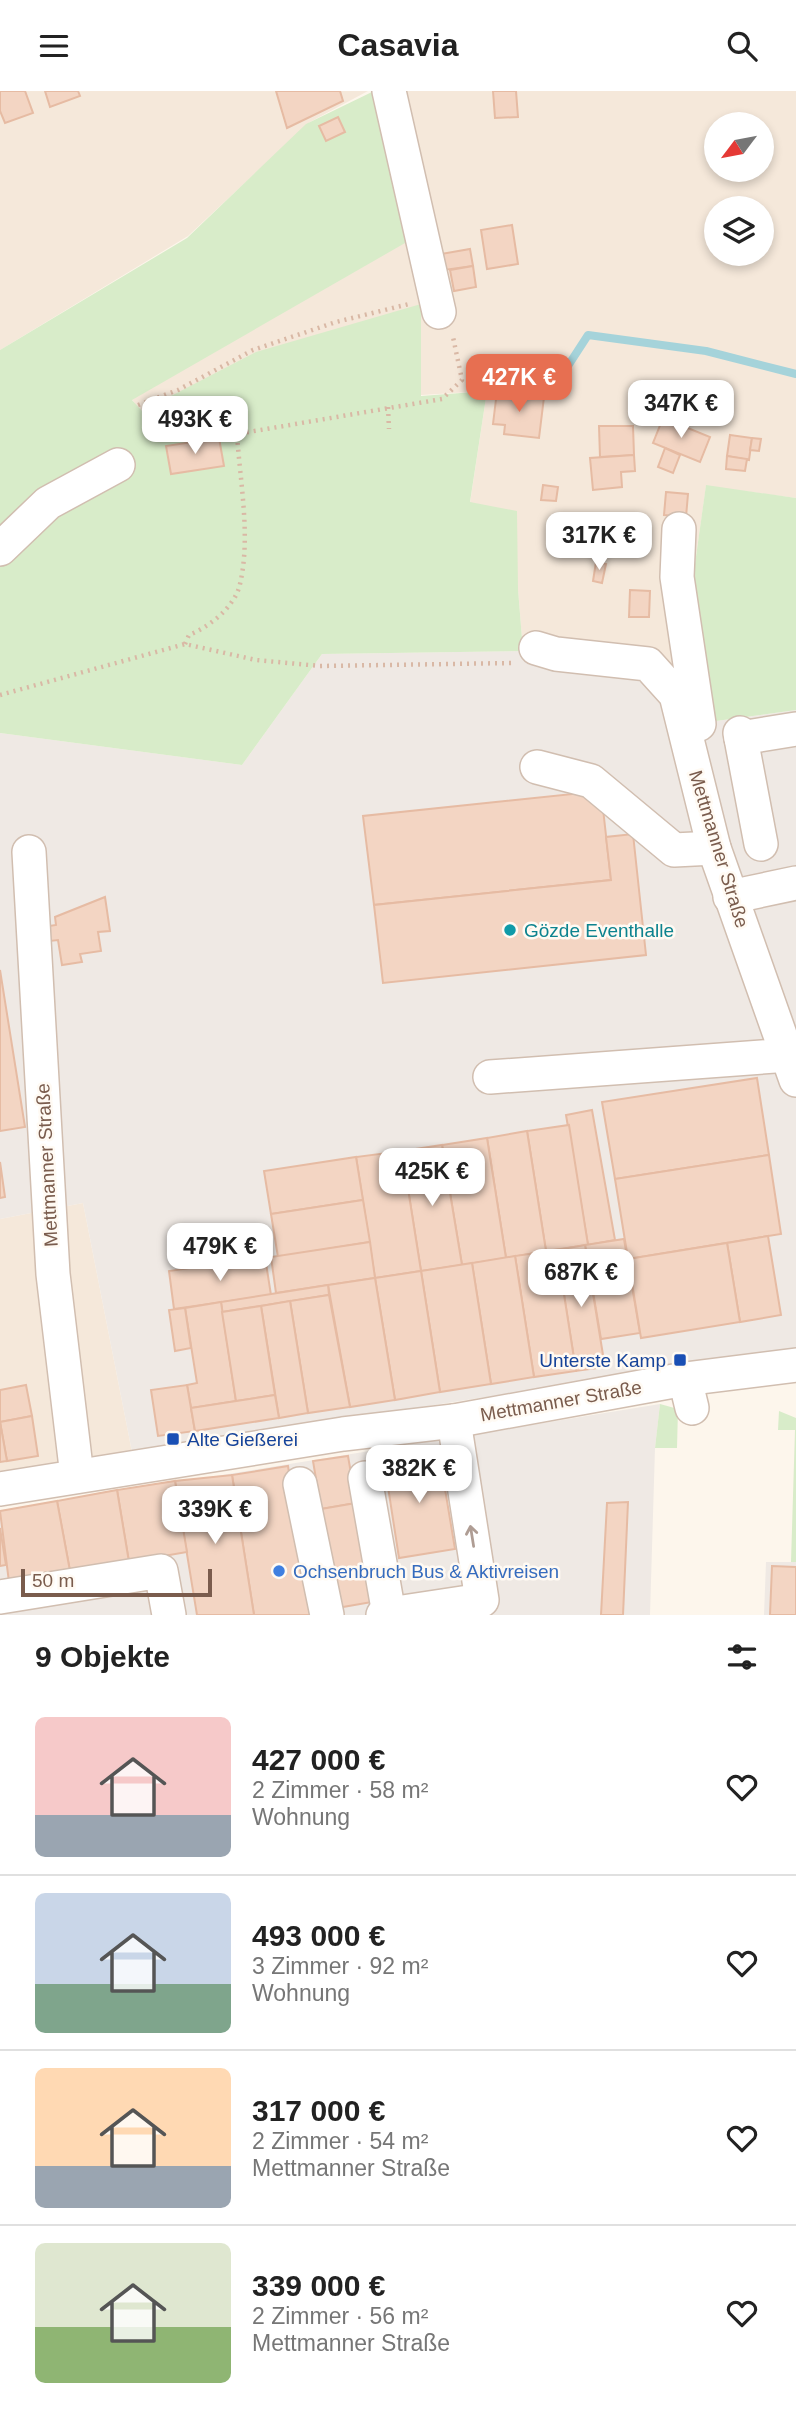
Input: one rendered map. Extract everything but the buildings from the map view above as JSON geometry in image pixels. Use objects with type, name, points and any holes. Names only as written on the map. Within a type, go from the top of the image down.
[{"type":"street","points":[[389,91],[436,305]]},
{"type":"street","points":[[0,549],[48,503],[118,465]]},
{"type":"street","points":[[679,529],[677,577],[700,723],[693,763],[796,729]]},
{"type":"street","name":"Mettmanner Straße","points":[[536,647],[556,654],[648,664],[676,695],[730,897],[792,1067]]},
{"type":"street","points":[[743,746],[761,844]]},
{"type":"street","points":[[537,767],[592,781],[674,850],[715,848]]},
{"type":"street","name":"Mettmanner Straße","points":[[29,852],[54,1274],[77,1476]]},
{"type":"street","points":[[730,897],[796,883]]},
{"type":"street","points":[[489,1077],[792,1067]]},
{"type":"street","name":"Mettmanner Straße","points":[[0,1489],[343,1434],[689,1393],[796,1365]]},
{"type":"street","points":[[383,1615],[482,1600],[454,1421]]},
{"type":"street","points":[[365,1478],[389,1614]]},
{"type":"street","points":[[300,1484],[327,1615]]},
{"type":"street","points":[[0,1597],[161,1571],[169,1615]]},
{"type":"path","points":[[138,405],[178,390],[253,350],[336,322],[436,305],[457,342],[462,380],[442,399],[237,434],[244,531],[240,586],[222,614],[202,630],[189,635],[185,644]]},
{"type":"path","points":[[388,407],[389,429]]},
{"type":"path","points":[[0,695],[185,644],[256,660],[320,666],[509,664],[524,661],[536,647]]},
{"type":"shaded area","points":[[0,91],[368,91],[310,122],[188,236],[0,350]]},
{"type":"shaded area","points":[[380,91],[796,91],[796,498],[706,486],[692,585],[716,721],[650,679],[523,651],[518,589],[470,503],[487,391],[141,412],[131,398]]},
{"type":"shaded area","points":[[523,651],[650,679],[716,721],[796,710],[796,1349],[132,1452],[83,1203],[0,1219],[0,733],[242,765],[322,654]]},
{"type":"shaded area","points":[[83,1203],[132,1452],[0,1472],[0,1219]]},
{"type":"shaded area","points":[[660,1404],[655,1448],[650,1615],[0,1615],[0,1511]]},
{"type":"shaded area","points":[[766,1562],[796,1562],[796,1615],[764,1615]]},
{"type":"green space","points":[[374,91],[412,239],[132,400],[142,411],[256,352],[421,304],[421,396],[487,391],[470,502],[517,511],[518,589],[523,651],[322,654],[242,765],[0,733],[0,350],[187,238],[306,124]]},
{"type":"green space","points":[[706,485],[796,498],[796,710],[716,721],[692,585]]},
{"type":"green space","points":[[660,1404],[678,1409],[677,1448],[655,1448]]},
{"type":"green space","points":[[779,1411],[796,1418],[796,1562],[791,1562],[795,1430],[778,1430]]},
{"type":"waterway","points":[[542,391],[564,372],[588,335],[706,351],[796,374]]},
{"type":"place","name":"Gözde Eventhalle","points":[[510,930]]},
{"type":"place","name":"Unterste Kamp","points":[[680,1360]]},
{"type":"place","name":"Alte Gießerei","points":[[173,1439]]},
{"type":"place","name":"Ochsenbruch Bus & Aktivreisen","points":[[279,1571]]}]
